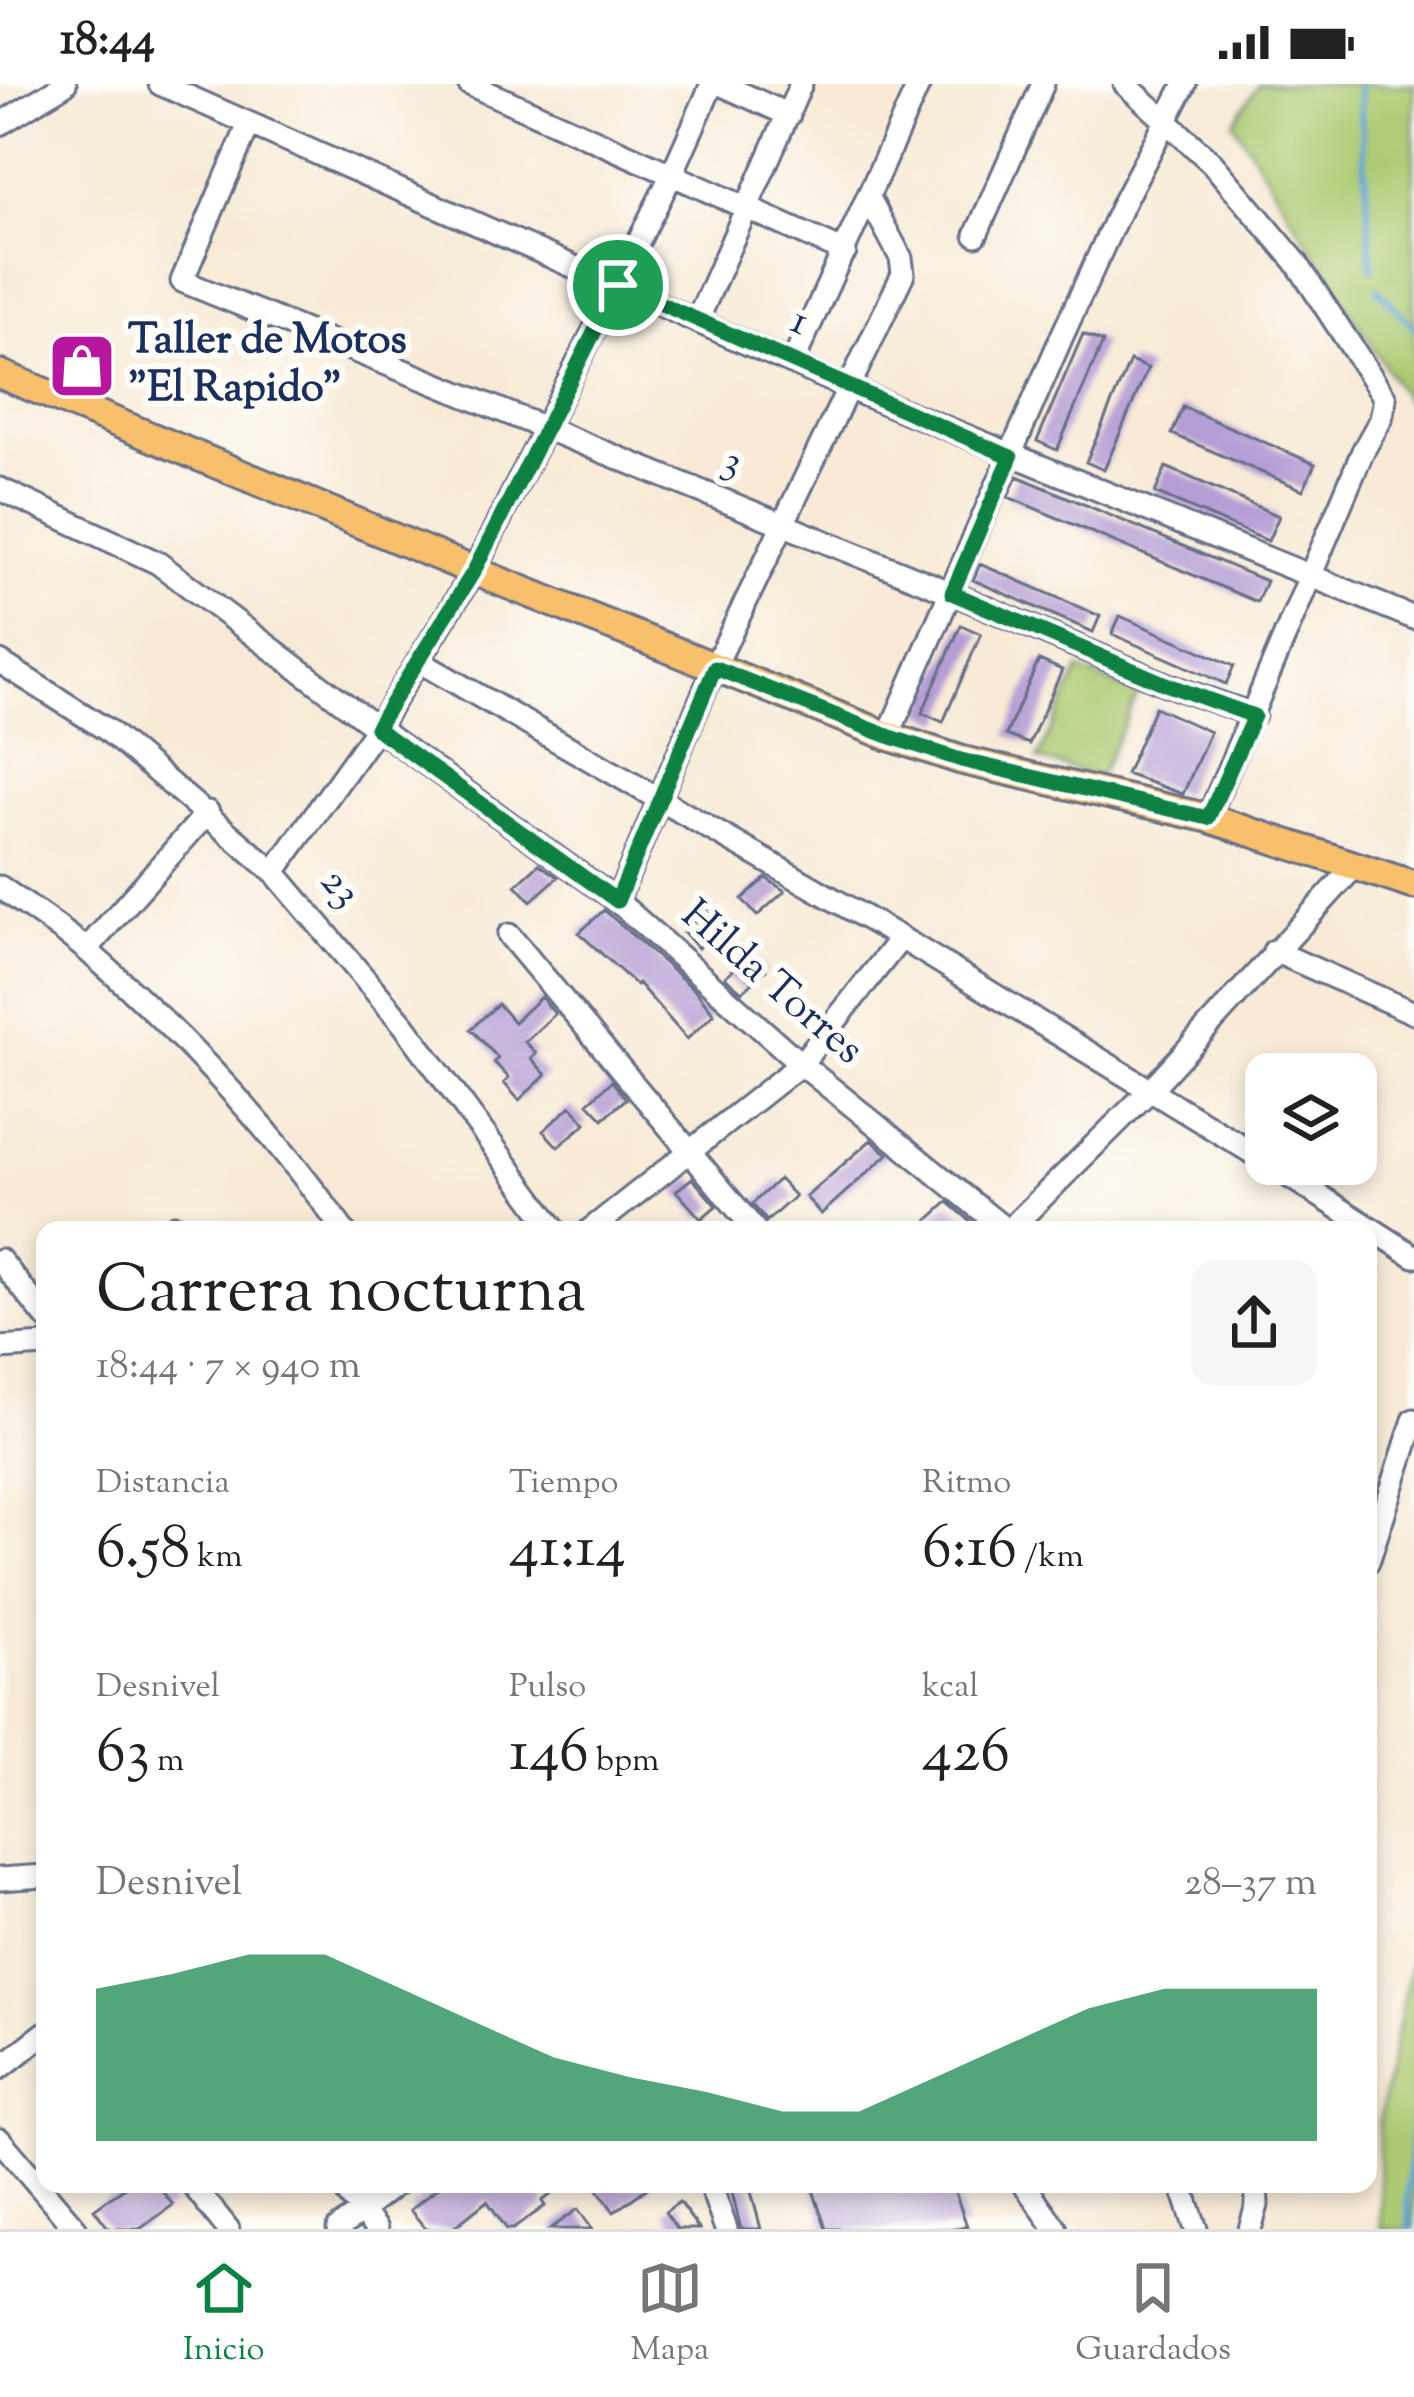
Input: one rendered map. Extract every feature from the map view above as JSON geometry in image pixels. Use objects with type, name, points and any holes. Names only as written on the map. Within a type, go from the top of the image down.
[{"type":"main road","points":[[0,374],[888,736],[961,760],[1208,818],[1414,885]]},
{"type":"street","points":[[1,121],[65,84]]},
{"type":"street","name":"1","points":[[160,84],[848,388],[1414,618]]},
{"type":"street","points":[[469,84],[845,252]]},
{"type":"street","points":[[274,872],[420,662],[474,571],[716,84],[789,115]]},
{"type":"street","points":[[697,321],[801,84]]},
{"type":"street","points":[[793,362],[919,84]]},
{"type":"street","points":[[976,235],[1042,84]]},
{"type":"street","points":[[1126,84],[1212,163],[1296,262],[1385,398],[1382,419],[1363,451],[1208,818]]},
{"type":"street","points":[[888,736],[1062,336],[1185,84]]},
{"type":"street","name":"3","points":[[249,124],[182,281],[1168,685],[1254,716]]},
{"type":"street","points":[[617,901],[715,668],[903,274],[901,258],[869,198]]},
{"type":"street","name":"Hilda Torres","points":[[0,489],[158,563],[617,901],[801,1064],[996,1221]]},
{"type":"street","name":"23","points":[[0,662],[107,730],[274,872],[404,1025],[548,1221]]},
{"type":"street","points":[[420,662],[901,938],[1245,1148]]},
{"type":"street","points":[[87,950],[208,812]]},
{"type":"street","points":[[1016,1221],[1152,1088],[1355,866]]},
{"type":"street","points":[[0,887],[87,950],[172,1031],[299,1168],[337,1221]]},
{"type":"street","points":[[509,935],[748,1221]]},
{"type":"street","points":[[602,1221],[801,1064],[901,938]]},
{"type":"street","points":[[1274,951],[1414,1012]]},
{"type":"street","points":[[1303,1185],[1359,1221]]},
{"type":"street","points":[[1377,1232],[1414,1256]]},
{"type":"street","points":[[0,1260],[36,1305]]},
{"type":"street","points":[[0,1348],[36,1346]]},
{"type":"street","points":[[1377,1508],[1414,1420]]},
{"type":"street","points":[[0,1879],[36,1877]]},
{"type":"street","points":[[0,2068],[36,2039]]},
{"type":"street","points":[[0,2140],[36,2182]]},
{"type":"street","points":[[45,2193],[76,2229]]},
{"type":"street","points":[[199,2193],[228,2229]]},
{"type":"street","points":[[347,2193],[369,2220]]},
{"type":"street","points":[[338,2229],[369,2220],[389,2193]]},
{"type":"street","points":[[713,2193],[726,2229]]},
{"type":"street","points":[[1030,2193],[1056,2229]]},
{"type":"street","points":[[1184,2193],[1196,2229]]},
{"type":"street","points":[[1250,2229],[1256,2193]]},
{"type":"green space","points":[[1259,84],[1414,84],[1414,414],[1233,122]]},
{"type":"green space","points":[[1079,670],[1138,694],[1099,777],[1038,759]]},
{"type":"green space","points":[[1414,1945],[1414,2229],[1381,2229],[1378,2125]]},
{"type":"building","points":[[1083,334],[1103,342],[1057,450],[1037,441]]},
{"type":"building","points":[[1130,361],[1148,368],[1104,470],[1086,462]]},
{"type":"building","points":[[1183,407],[1315,464],[1303,490],[1172,434]]},
{"type":"building","points":[[1166,467],[1279,516],[1268,541],[1155,493]]},
{"type":"building","points":[[1017,476],[1266,581],[1257,602],[1008,497]]},
{"type":"building","points":[[980,564],[1100,616],[1093,632],[973,580]]},
{"type":"building","points":[[1120,616],[1234,666],[1226,684],[1112,634]]},
{"type":"building","points":[[961,625],[981,634],[943,722],[922,713]]},
{"type":"building","points":[[1039,660],[1062,670],[1029,744],[1006,735]]},
{"type":"building","points":[[1155,707],[1210,732],[1183,794],[1126,774]]},
{"type":"building","points":[[539,864],[558,877],[531,901],[516,885]]},
{"type":"building","points":[[766,878],[785,891],[757,916],[742,899]]},
{"type":"building","points":[[710,906],[725,923],[698,948],[683,931]]},
{"type":"building","points":[[604,910],[695,990],[714,1014],[687,1039],[638,983],[579,933]]},
{"type":"building","points":[[751,953],[766,970],[742,992],[725,977]]},
{"type":"building","points":[[541,997],[555,1014],[525,1042],[546,1075],[519,1100],[504,1083],[509,1078],[494,1062],[498,1058],[471,1029],[498,1004],[514,1022]]},
{"type":"building","points":[[612,1081],[626,1099],[603,1119],[588,1103]]},
{"type":"building","points":[[571,1106],[586,1123],[558,1147],[543,1131]]},
{"type":"building","points":[[871,1140],[888,1154],[821,1214],[806,1197]]},
{"type":"building","points":[[692,1178],[716,1206],[701,1219],[676,1191]]},
{"type":"building","points":[[779,1179],[795,1196],[767,1221],[752,1204]]},
{"type":"building","points":[[948,1202],[971,1221],[927,1221]]},
{"type":"building","points":[[116,2193],[164,2193],[173,2205],[140,2229],[109,2229],[94,2209]]},
{"type":"building","points":[[431,2193],[553,2193],[542,2201],[545,2206],[513,2229],[507,2229],[487,2201],[452,2229],[426,2229],[410,2210]]},
{"type":"building","points":[[600,2193],[640,2193],[614,2212]]},
{"type":"building","points":[[732,2193],[751,2193],[761,2229],[741,2229]]},
{"type":"building","points":[[814,2193],[955,2193],[967,2226],[957,2229],[826,2229]]},
{"type":"building","points":[[679,2202],[699,2229],[677,2229],[665,2212]]},
{"type":"building","points":[[578,2209],[592,2229],[550,2229]]},
{"type":"waterway","points":[[1359,84],[1372,269]]},
{"type":"waterway","points":[[1378,289],[1414,328]]},
{"type":"waterway","points":[[1410,2229],[1407,2198],[1414,2103]]},
{"type":"place","name":"Taller de Motos \"El Rapido\"","points":[[82,366]]},
{"type":"route","points":[[618,285],[1011,457],[952,593],[1168,685],[1254,716],[1208,818],[961,760],[715,668],[617,901],[376,728],[474,571],[618,285]]}]
